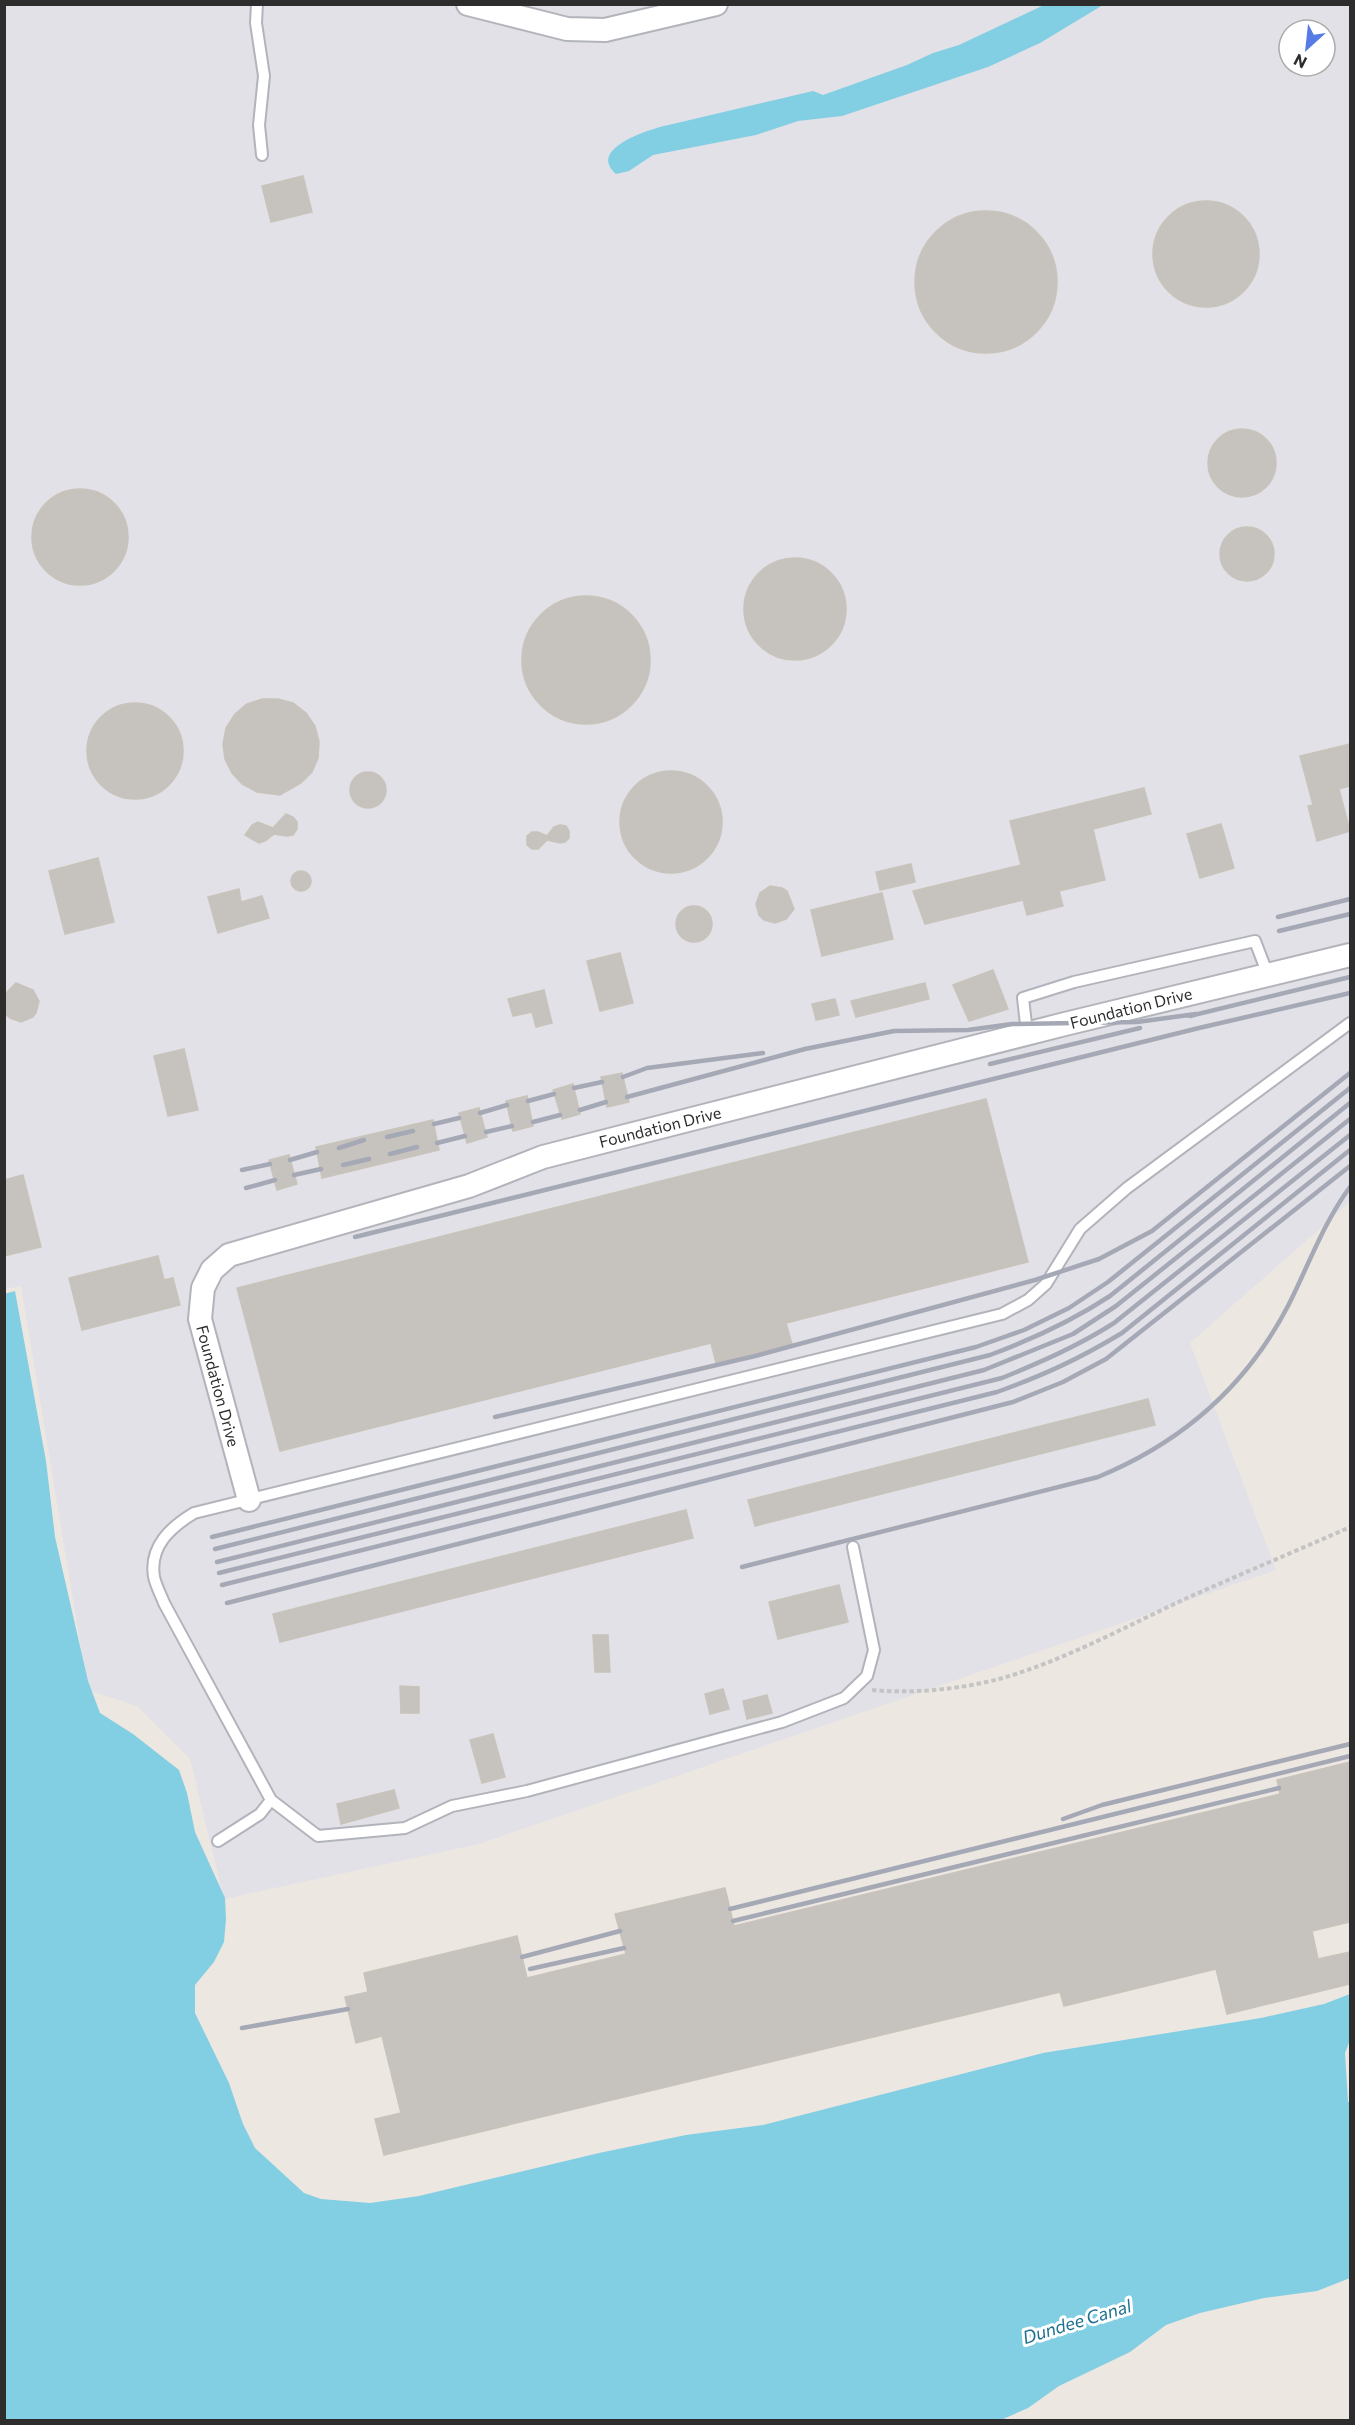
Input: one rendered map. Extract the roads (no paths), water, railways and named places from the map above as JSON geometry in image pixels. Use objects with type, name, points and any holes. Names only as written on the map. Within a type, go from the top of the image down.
[{"type":"street","points":[[468,4],[567,29],[605,30],[716,4]]},
{"type":"street","name":"Foundation Drive","points":[[249,1500],[200,1319],[203,1288],[212,1270],[229,1255],[469,1186],[543,1157],[1350,955]]},
{"type":"lane","points":[[257,4],[256,23],[264,76],[259,125],[262,155]]},
{"type":"lane","points":[[1028,1034],[1023,998],[1074,982],[1255,940],[1268,975]]},
{"type":"lane","points":[[853,1547],[874,1650],[867,1676],[844,1698],[782,1722],[527,1791],[452,1806],[405,1828],[318,1836],[271,1800],[165,1603],[154,1577],[155,1558],[162,1540],[174,1526],[194,1513],[1002,1314],[1028,1300],[1046,1284],[1080,1229],[1127,1188],[1350,1023]]},
{"type":"lane","points":[[218,1841],[260,1814],[271,1800]]},
{"type":"water","points":[[1044,5],[1103,5],[1040,43],[988,67],[842,116],[798,121],[756,135],[653,155],[629,171],[616,174],[609,165],[609,157],[613,150],[621,143],[642,133],[813,91],[823,95],[959,45]]},
{"type":"water","name":"Dundee Canal","points":[[15,1291],[46,1461],[55,1537],[88,1681],[100,1713],[133,1734],[179,1770],[187,1793],[195,1832],[225,1898],[224,1942],[214,1962],[195,1985],[195,2013],[229,2083],[243,2124],[255,2148],[304,2193],[321,2199],[370,2203],[419,2196],[599,2153],[686,2135],[763,2125],[1043,2053],[1261,2018],[1324,2004],[1350,1994],[1350,2040],[1345,2053],[1348,2102],[1350,2102],[1350,2278],[1317,2291],[1264,2298],[1200,2313],[1166,2325],[1130,2352],[1059,2386],[1028,2408],[1001,2420],[5,2420],[4,1294]]},
{"type":"railway","points":[[1278,917],[1350,899]]},
{"type":"railway","points":[[1279,931],[1350,914]]},
{"type":"railway","points":[[1190,1016],[1350,977]]},
{"type":"railway","points":[[355,1237],[1199,1028],[1350,993]]},
{"type":"railway","points":[[627,1097],[805,1049],[894,1031],[968,1030],[1012,1024],[1137,1022],[1196,1014]]},
{"type":"railway","points":[[990,1064],[1140,1028]]},
{"type":"railway","points":[[623,1077],[647,1068],[763,1053]]},
{"type":"railway","points":[[495,1417],[755,1356],[1035,1280],[1099,1259],[1152,1231],[1350,1073]]},
{"type":"railway","points":[[574,1088],[602,1082]]},
{"type":"railway","points":[[212,1537],[976,1347],[1024,1330],[1069,1308],[1108,1282],[1350,1088]]},
{"type":"railway","points":[[528,1101],[554,1094]]},
{"type":"railway","points":[[580,1110],[606,1102]]},
{"type":"railway","points":[[215,1549],[990,1355],[1006,1349],[1067,1321],[1110,1296],[1350,1103]]},
{"type":"railway","points":[[480,1113],[507,1105]]},
{"type":"railway","points":[[533,1122],[560,1115]]},
{"type":"railway","points":[[434,1124],[459,1118]]},
{"type":"railway","points":[[217,1562],[984,1370],[1073,1334],[1116,1306],[1350,1119]]},
{"type":"railway","points":[[486,1132],[512,1126]]},
{"type":"railway","points":[[387,1137],[413,1131]]},
{"type":"railway","points":[[219,1573],[1002,1378],[1059,1353],[1114,1323],[1350,1135]]},
{"type":"railway","points":[[437,1143],[465,1136]]},
{"type":"railway","points":[[339,1148],[364,1140]]},
{"type":"railway","points":[[390,1154],[417,1147]]},
{"type":"railway","points":[[222,1585],[1014,1386],[1076,1359],[1122,1333],[1350,1150]]},
{"type":"railway","points":[[290,1160],[317,1152]]},
{"type":"railway","points":[[343,1165],[369,1159]]},
{"type":"railway","points":[[242,1170],[270,1164]]},
{"type":"railway","points":[[227,1603],[1013,1402],[1063,1382],[1106,1359],[1350,1166]]},
{"type":"railway","points":[[294,1175],[321,1169]]},
{"type":"railway","points":[[246,1188],[275,1180]]},
{"type":"railway","points":[[742,1567],[1098,1477],[1158,1447],[1185,1429],[1210,1408],[1233,1386],[1253,1361],[1289,1304],[1325,1229],[1350,1187]]},
{"type":"railway","points":[[1063,1819],[1102,1805],[1350,1744]]},
{"type":"railway","points":[[730,1909],[1350,1756]]},
{"type":"railway","points":[[733,1921],[1279,1788]]},
{"type":"railway","points":[[522,1957],[620,1931]]},
{"type":"railway","points":[[530,1969],[624,1948]]},
{"type":"railway","points":[[242,2028],[348,2009]]}]
